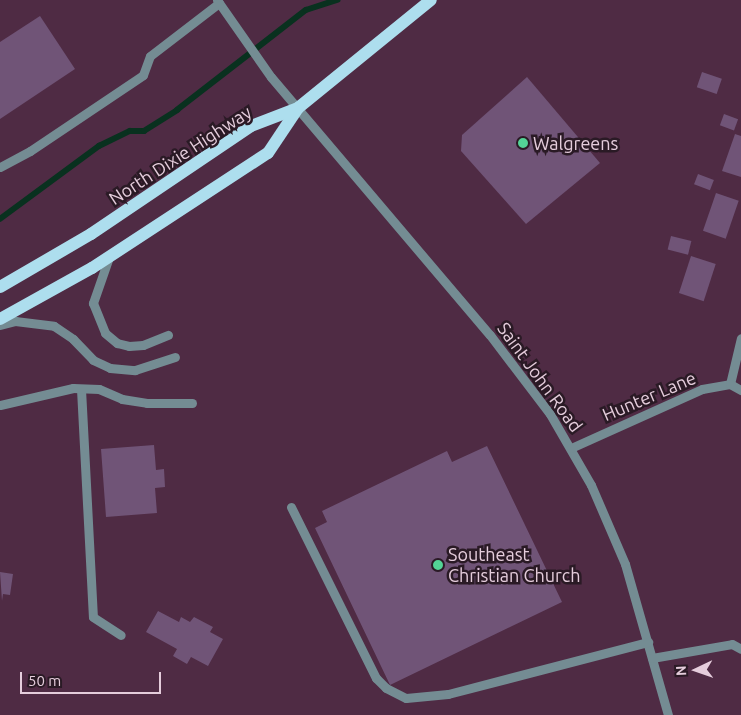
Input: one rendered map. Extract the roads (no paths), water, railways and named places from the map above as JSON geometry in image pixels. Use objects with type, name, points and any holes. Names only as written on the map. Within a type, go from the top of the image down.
[{"type":"main road","points":[[0,320],[110,256],[268,153],[298,108],[430,0]]},
{"type":"main road","name":"North Dixie Highway","points":[[0,287],[99,229],[251,126],[298,108]]},
{"type":"street","name":"Saint John Road","points":[[218,2],[259,59],[298,108],[490,335],[528,383],[571,448],[625,564],[668,715]]},
{"type":"street","points":[[0,167],[30,151],[143,75],[150,56],[218,2]]},
{"type":"street","points":[[110,256],[93,303],[105,333],[117,343],[128,346],[143,345],[168,335]]},
{"type":"street","points":[[0,325],[14,321],[54,326],[73,339],[94,360],[110,368],[136,370],[175,357]]},
{"type":"street","points":[[741,338],[730,384],[741,390]]},
{"type":"street","name":"Hunter Lane","points":[[571,448],[702,389],[730,384]]},
{"type":"street","points":[[0,405],[81,388],[99,389],[122,399],[147,402],[192,403]]},
{"type":"street","points":[[81,388],[93,617],[121,635]]},
{"type":"street","points":[[291,507],[376,678],[386,688],[406,698],[448,694],[648,642]]},
{"type":"street","points":[[652,658],[732,644],[741,649]]},
{"type":"waterway","points":[[0,219],[99,146],[130,131],[144,131],[177,110],[306,10],[337,0]]},
{"type":"place","name":"Walgreens","points":[[523,143]]},
{"type":"place","name":"Southeast Christian Church","points":[[438,565]]}]
